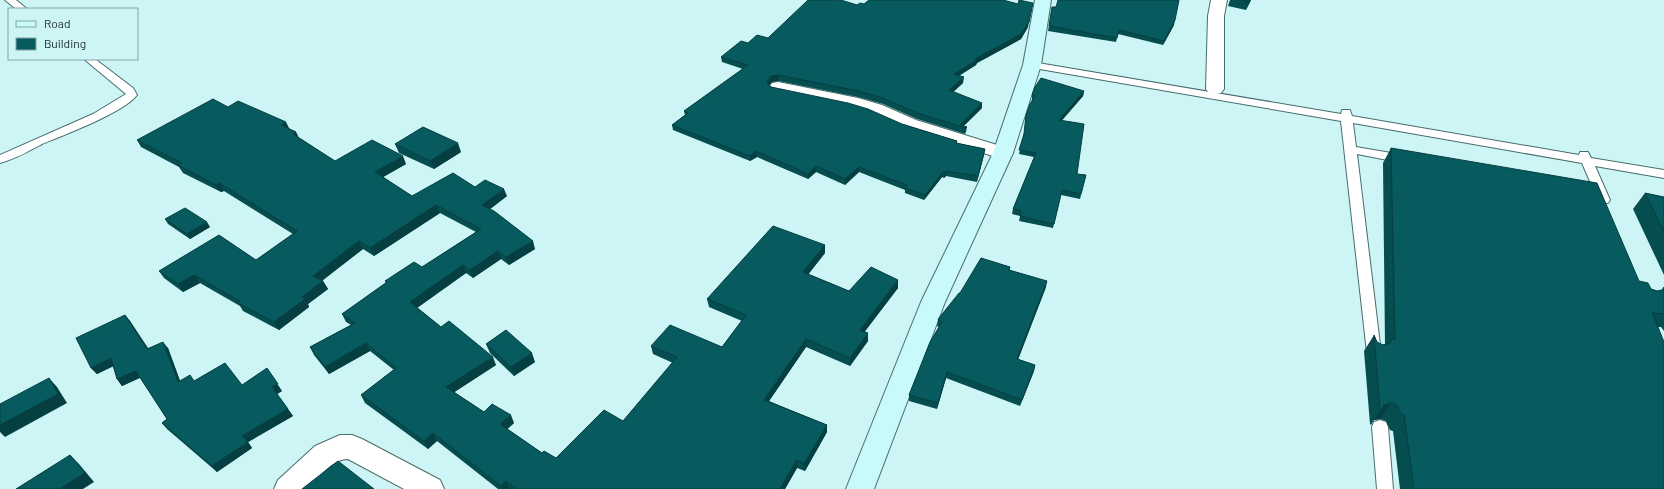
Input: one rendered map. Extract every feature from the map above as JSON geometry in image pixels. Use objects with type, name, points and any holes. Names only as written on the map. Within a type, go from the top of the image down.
[{"type":"main road","points":[[860,489],[933,302],[1003,153],[1032,61],[1043,0]]},
{"type":"street","points":[[1215,89],[1216,16],[1218,0]]},
{"type":"street","points":[[778,87],[852,102],[876,109],[909,124],[1003,153]]},
{"type":"street","points":[[288,489],[325,454],[340,447],[352,447],[430,489]]},
{"type":"lane","points":[[10,0],[21,8]]},
{"type":"lane","points":[[0,159],[125,102],[132,95],[129,90],[89,60]]},
{"type":"lane","points":[[1032,61],[1215,89],[1346,115]]},
{"type":"lane","points":[[1032,61],[1586,157],[1664,168]]},
{"type":"lane","points":[[1346,115],[1374,353]]},
{"type":"lane","points":[[1350,149],[1413,161]]},
{"type":"lane","points":[[1586,157],[1664,174]]},
{"type":"lane","points":[[1586,157],[1607,209]]},
{"type":"lane","points":[[1586,192],[1602,194]]},
{"type":"lane","points":[[1380,427],[1385,489]]},
{"type":"building","points":[[808,0],[841,0],[857,5],[860,3],[864,4],[869,0],[1003,0],[1018,4],[1019,0],[1033,3],[1029,22],[1021,34],[975,59],[977,60],[954,74],[964,77],[949,90],[982,103],[960,125],[967,127],[966,128],[917,113],[883,98],[859,91],[778,75],[771,76],[767,82],[771,87],[848,103],[868,109],[902,124],[957,141],[956,143],[985,149],[978,176],[946,171],[945,173],[943,172],[925,195],[905,188],[907,185],[859,167],[845,179],[816,166],[808,174],[756,151],[750,156],[672,125],[688,113],[684,111],[748,65],[721,57],[741,41],[748,43],[757,35],[768,38]]},
{"type":"building","points":[[1058,0],[1179,0],[1175,20],[1164,41],[1119,30],[1117,38],[1049,26],[1052,7],[1056,7]]},
{"type":"building","points":[[1041,78],[1084,91],[1059,120],[1084,124],[1077,174],[1086,175],[1081,194],[1062,190],[1054,224],[1020,216],[1021,211],[1013,209],[1036,153],[1019,150],[1024,134],[1026,115],[1035,96],[1032,95]]},
{"type":"building","points":[[213,99],[228,107],[238,101],[286,122],[281,125],[296,132],[293,134],[335,161],[372,140],[403,156],[375,172],[412,196],[453,173],[475,187],[485,180],[504,189],[482,205],[494,211],[533,241],[506,257],[498,251],[470,270],[463,265],[410,302],[441,327],[449,321],[493,357],[446,387],[484,412],[492,404],[511,415],[500,424],[542,453],[544,451],[556,458],[604,410],[623,421],[677,357],[651,346],[670,325],[722,347],[746,315],[707,299],[773,226],[825,245],[803,272],[849,291],[871,267],[898,280],[860,330],[868,333],[850,358],[806,339],[764,400],[827,425],[804,464],[797,460],[780,489],[517,489],[506,481],[501,486],[433,433],[424,441],[361,395],[396,368],[366,343],[325,367],[310,347],[355,323],[342,314],[387,282],[385,281],[414,262],[422,267],[481,229],[436,205],[370,248],[359,241],[313,276],[323,281],[302,297],[305,299],[274,322],[238,303],[240,301],[194,275],[178,284],[159,271],[219,235],[256,260],[297,231],[219,183],[216,185],[178,165],[182,163],[137,140]]},
{"type":"building","points":[[423,127],[458,143],[430,161],[395,144]]},
{"type":"building","points":[[1391,148],[1597,183],[1639,281],[1648,283],[1651,289],[1657,291],[1662,290],[1664,287],[1664,313],[1652,312],[1664,342],[1664,489],[1414,489],[1404,415],[1401,414],[1397,405],[1391,403],[1384,405],[1382,409],[1380,409],[1374,335],[1377,342],[1383,345],[1390,343],[1392,339],[1395,340]]},
{"type":"building","points":[[1645,193],[1664,197],[1664,231]]},
{"type":"building","points":[[185,208],[207,222],[187,234],[165,219]]},
{"type":"building","points":[[981,258],[1010,267],[1009,270],[1047,281],[1017,359],[1035,365],[1022,400],[947,372],[938,403],[909,395],[930,342],[942,322],[938,320],[939,318],[960,293]]},
{"type":"building","points":[[125,315],[147,349],[163,342],[178,382],[190,375],[194,381],[225,363],[242,385],[267,368],[278,384],[272,387],[288,409],[242,436],[248,442],[212,466],[162,423],[167,419],[136,371],[117,379],[111,358],[91,368],[76,338]]},
{"type":"building","points":[[506,330],[532,353],[511,367],[486,344]]},
{"type":"building","points":[[49,378],[58,394],[0,425],[0,404]]},
{"type":"building","points":[[70,455],[85,473],[61,489],[16,489]]},
{"type":"building","points":[[338,461],[374,489],[302,489]]}]
